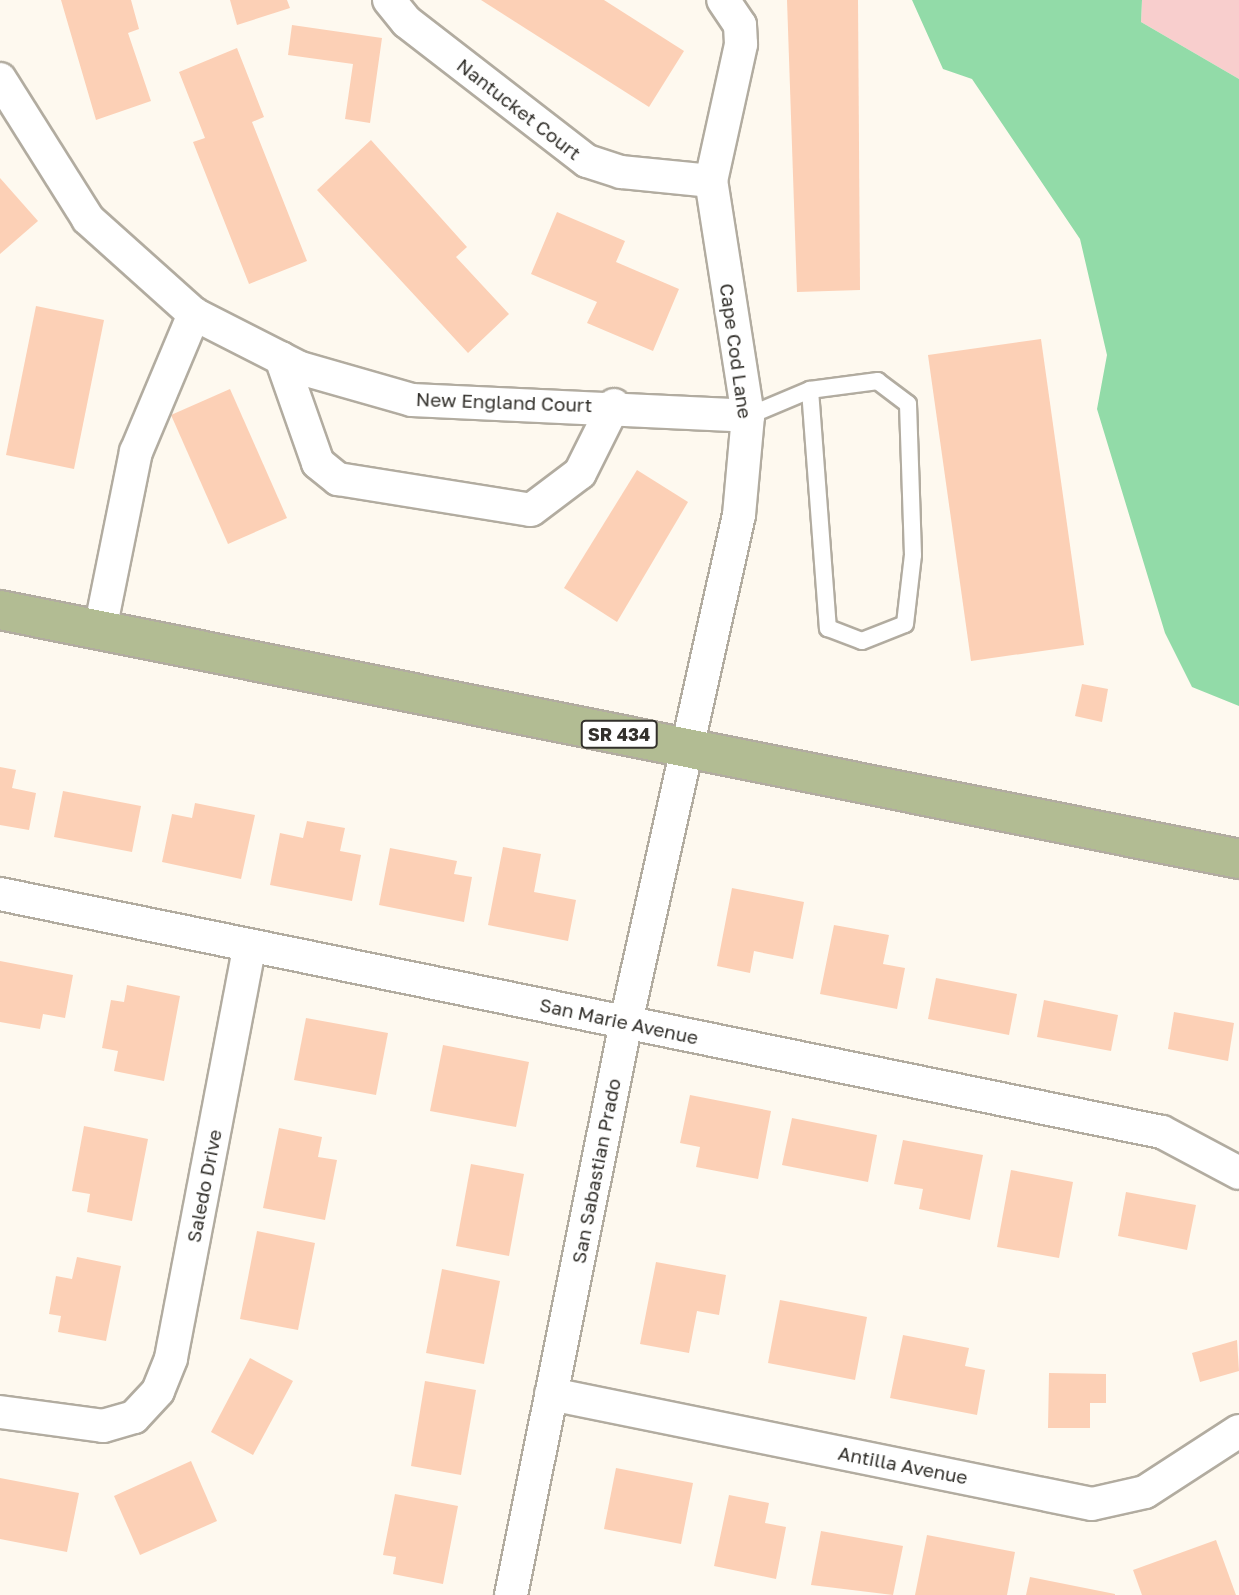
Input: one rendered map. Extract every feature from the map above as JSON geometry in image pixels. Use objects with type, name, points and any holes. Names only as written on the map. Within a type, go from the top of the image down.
[{"type":"main road","name":"SR 434","points":[[0,610],[1239,859]]},
{"type":"street","name":"Nantucket Court","points":[[389,0],[407,22],[587,161],[621,172],[711,181]]},
{"type":"street","name":"Cape Cod Lane","points":[[685,748],[739,515],[748,416],[711,181],[741,44],[740,25],[723,0]]},
{"type":"street","name":"New England Court","points":[[0,79],[88,219],[194,314],[281,358],[412,400],[614,405],[748,416]]},
{"type":"street","points":[[100,630],[136,452],[194,314]]},
{"type":"street","points":[[281,358],[318,463],[338,479],[531,510],[580,473],[614,405]]},
{"type":"street","name":"San Sabastian Prado","points":[[510,1595],[626,1022],[685,748]]},
{"type":"street","name":"San Marie Avenue","points":[[0,894],[1162,1132],[1235,1170]]},
{"type":"street","name":"Saledo Drive","points":[[0,1412],[68,1426],[134,1417],[158,1391],[171,1358],[250,945]]},
{"type":"street","name":"Antilla Avenue","points":[[551,1394],[1093,1504],[1145,1492],[1239,1431]]},
{"type":"lane","points":[[748,416],[810,390],[878,381],[908,404],[913,555],[905,624],[862,640],[828,628],[810,390]]},
{"type":"shaded area","points":[[912,0],[1142,0],[1141,22],[1239,79],[1239,706],[1192,687],[1165,633],[1097,409],[1107,355],[1080,239],[972,79],[943,69]]},
{"type":"shaded area","points":[[1142,0],[1239,0],[1239,79],[1141,22]]},
{"type":"building","points":[[61,0],[131,0],[139,29],[128,33],[151,101],[96,120]]},
{"type":"building","points":[[230,0],[287,0],[290,8],[237,25]]},
{"type":"building","points":[[481,0],[604,0],[684,51],[649,107]]},
{"type":"building","points":[[787,0],[858,0],[860,290],[797,292]]},
{"type":"building","points":[[292,25],[382,38],[370,123],[345,119],[353,64],[288,55]]},
{"type":"building","points":[[237,48],[264,117],[252,122],[307,261],[249,284],[193,142],[205,138],[179,72]]},
{"type":"building","points":[[371,140],[467,247],[456,257],[509,314],[468,353],[317,190]]},
{"type":"building","points":[[0,178],[38,221],[0,254]]},
{"type":"building","points":[[557,212],[625,241],[616,262],[679,289],[653,351],[587,323],[597,302],[531,274]]},
{"type":"building","points":[[36,306],[104,320],[74,469],[6,455]]},
{"type":"building","points":[[1041,339],[1084,645],[971,661],[928,355]]},
{"type":"building","points":[[230,389],[287,518],[228,544],[171,415]]},
{"type":"building","points":[[637,470],[688,502],[617,622],[564,588]]},
{"type":"building","points":[[1082,684],[1108,689],[1102,722],[1075,716]]},
{"type":"building","points":[[0,767],[16,770],[12,788],[36,793],[29,830],[0,825]]},
{"type":"building","points":[[63,791],[141,806],[132,852],[54,837]]},
{"type":"building","points":[[195,803],[255,815],[241,879],[162,862],[172,814],[192,818]]},
{"type":"building","points":[[307,821],[345,828],[340,851],[361,855],[352,901],[270,885],[280,833],[303,838]]},
{"type":"building","points":[[503,847],[541,854],[534,892],[576,900],[568,941],[488,925]]},
{"type":"building","points":[[390,848],[457,861],[454,874],[472,877],[464,922],[379,905]]},
{"type":"building","points":[[732,888],[804,902],[793,959],[754,951],[750,973],[717,966]]},
{"type":"building","points":[[834,925],[889,935],[883,964],[905,968],[897,1009],[820,994]]},
{"type":"building","points":[[0,961],[73,975],[65,1018],[43,1014],[40,1029],[0,1022]]},
{"type":"building","points":[[936,978],[1017,994],[1009,1035],[928,1019]]},
{"type":"building","points":[[127,985],[180,996],[164,1081],[114,1071],[118,1051],[102,1048],[111,1000],[124,1002]]},
{"type":"building","points":[[1044,1000],[1118,1015],[1111,1051],[1037,1037]]},
{"type":"building","points":[[1174,1012],[1234,1023],[1228,1061],[1168,1049]]},
{"type":"building","points":[[306,1018],[388,1033],[376,1095],[294,1080]]},
{"type":"building","points":[[443,1045],[529,1062],[516,1127],[430,1111]]},
{"type":"building","points":[[690,1095],[771,1111],[758,1179],[696,1167],[700,1147],[680,1143]]},
{"type":"building","points":[[792,1118],[877,1135],[868,1182],[782,1165]]},
{"type":"building","points":[[84,1126],[148,1139],[132,1221],[87,1212],[90,1194],[72,1191]]},
{"type":"building","points":[[279,1128],[322,1137],[318,1157],[337,1160],[325,1220],[263,1208]]},
{"type":"building","points":[[903,1140],[983,1155],[970,1220],[919,1209],[923,1189],[894,1184]]},
{"type":"building","points":[[471,1164],[524,1174],[509,1256],[456,1246]]},
{"type":"building","points":[[1011,1170],[1073,1182],[1059,1258],[997,1247]]},
{"type":"building","points":[[1126,1192],[1196,1205],[1187,1250],[1118,1236]]},
{"type":"building","points":[[257,1231],[315,1243],[298,1330],[240,1319]]},
{"type":"building","points":[[77,1257],[121,1266],[106,1341],[58,1332],[61,1316],[49,1314],[56,1276],[72,1279]]},
{"type":"building","points":[[656,1262],[726,1275],[719,1315],[697,1311],[689,1353],[640,1344]]},
{"type":"building","points":[[442,1269],[500,1281],[484,1364],[426,1353]]},
{"type":"building","points":[[780,1300],[867,1317],[855,1380],[768,1363]]},
{"type":"building","points":[[903,1335],[969,1348],[965,1366],[985,1370],[977,1415],[890,1398]]},
{"type":"building","points":[[1237,1340],[1239,1371],[1200,1382],[1192,1353]]},
{"type":"building","points":[[250,1358],[293,1381],[253,1455],[211,1432]]},
{"type":"building","points":[[1049,1373],[1106,1374],[1106,1403],[1090,1403],[1090,1428],[1048,1428]]},
{"type":"building","points":[[425,1381],[476,1390],[461,1475],[411,1466]]},
{"type":"building","points":[[191,1461],[217,1521],[140,1555],[114,1496]]},
{"type":"building","points":[[616,1468],[693,1483],[681,1544],[604,1529]]},
{"type":"building","points":[[0,1478],[79,1493],[67,1552],[0,1539]]},
{"type":"building","points":[[395,1494],[458,1506],[443,1584],[393,1574],[396,1557],[383,1555]]},
{"type":"building","points":[[729,1495],[769,1503],[765,1523],[786,1527],[776,1579],[714,1566]]},
{"type":"building","points":[[821,1531],[903,1546],[893,1595],[811,1585]]},
{"type":"building","points":[[927,1535],[1015,1552],[1007,1595],[915,1595]]},
{"type":"building","points":[[1216,1540],[1236,1595],[1142,1595],[1133,1570]]},
{"type":"building","points":[[1030,1577],[1115,1594],[1115,1595],[1026,1595]]}]
